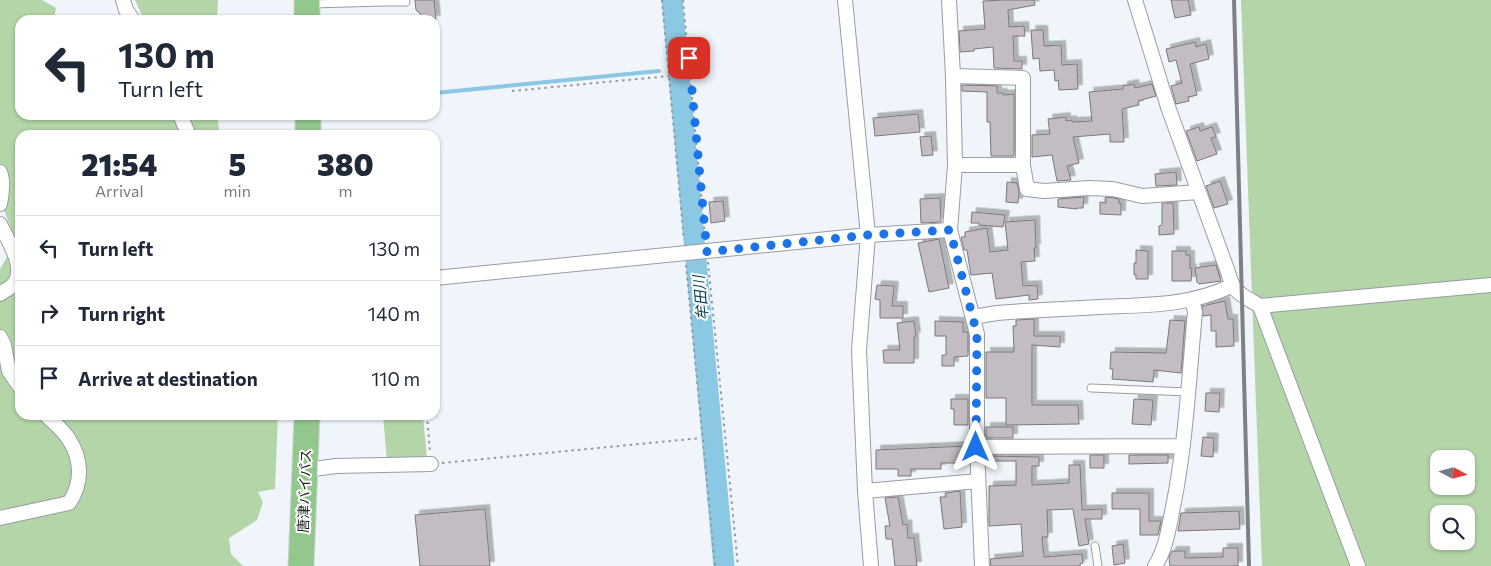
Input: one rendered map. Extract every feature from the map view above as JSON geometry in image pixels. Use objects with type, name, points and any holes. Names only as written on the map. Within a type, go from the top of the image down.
[{"type":"highway","name":"唐津バイパス","points":[[284,566],[290,420]]},
{"type":"highway","name":"唐津バイパス","points":[[301,566],[306,470],[306,420]]},
{"type":"street","points":[[123,0],[130,15]]},
{"type":"street","points":[[845,0],[868,235],[859,350],[865,490],[871,566]]},
{"type":"street","points":[[949,0],[954,76],[955,165],[950,230],[977,334],[976,447],[982,566]]},
{"type":"street","points":[[1135,0],[1168,107],[1228,272],[1231,286],[1243,296],[1260,306],[1491,286]]},
{"type":"street","points":[[954,76],[1023,78],[1023,165],[1027,189],[1044,192],[1089,188],[1113,189],[1142,196],[1199,192]]},
{"type":"street","points":[[955,165],[1023,165]]},
{"type":"street","points":[[0,172],[2,174],[3,191],[0,204]]},
{"type":"street","points":[[0,224],[15,258]]},
{"type":"street","points":[[440,278],[868,235],[950,230]]},
{"type":"street","points":[[0,294],[15,281]]},
{"type":"street","points":[[973,317],[998,312],[1153,305],[1192,300],[1214,294],[1231,286]]},
{"type":"street","points":[[1155,566],[1160,558],[1166,539],[1183,446],[1195,312],[1192,300]]},
{"type":"street","points":[[1260,306],[1358,566]]},
{"type":"street","points":[[0,337],[4,345],[9,371],[15,380]]},
{"type":"street","points":[[0,518],[69,503],[76,493],[80,474],[75,452],[67,437],[51,420]]},
{"type":"street","points":[[976,447],[1183,446]]},
{"type":"street","points":[[306,470],[336,466],[431,464]]},
{"type":"street","points":[[865,490],[978,481]]},
{"type":"lane","points":[[300,9],[385,1],[406,2]]},
{"type":"lane","points":[[1091,388],[1188,392]]},
{"type":"lane","points":[[1095,546],[1098,566]]},
{"type":"path","points":[[662,0],[715,566]]},
{"type":"path","points":[[684,0],[705,252],[738,566]]},
{"type":"path","points":[[512,91],[669,76]]},
{"type":"path","points":[[427,420],[431,464],[702,438]]},
{"type":"green space","points":[[0,0],[42,0],[56,8],[55,15],[15,15],[15,120],[218,120],[219,130],[15,130],[15,239],[0,199]]},
{"type":"green space","points":[[135,0],[218,0],[217,15],[142,15]]},
{"type":"green space","points":[[1241,0],[1491,0],[1491,566],[1262,566]]},
{"type":"green space","points":[[15,244],[15,420],[278,420],[275,489],[258,492],[263,502],[257,520],[229,538],[231,554],[243,566],[0,566],[0,269]]},
{"type":"green space","points":[[383,420],[423,420],[427,459],[387,461]]},
{"type":"building","points":[[415,0],[434,0],[436,15],[422,15],[416,10]]},
{"type":"building","points":[[1034,0],[1035,5],[1008,10],[1009,27],[1024,26],[1025,36],[1013,36],[1014,61],[1022,61],[1022,69],[994,68],[993,47],[960,52],[959,31],[985,29],[983,1]]},
{"type":"building","points":[[1171,0],[1188,0],[1191,15],[1175,18]]},
{"type":"building","points":[[1031,30],[1043,30],[1044,46],[1061,45],[1062,65],[1077,64],[1078,89],[1059,90],[1058,80],[1055,81],[1054,70],[1040,71],[1039,58],[1033,59]]},
{"type":"building","points":[[1195,42],[1196,47],[1206,44],[1209,59],[1190,64],[1197,95],[1188,97],[1189,101],[1176,104],[1171,86],[1182,83],[1176,60],[1169,62],[1166,49]]},
{"type":"building","points":[[1134,84],[1135,88],[1152,84],[1156,96],[1138,101],[1139,105],[1122,109],[1124,142],[1110,142],[1110,134],[1073,137],[1079,163],[1067,166],[1071,180],[1057,181],[1052,155],[1032,157],[1032,135],[1050,134],[1048,119],[1066,117],[1066,121],[1072,120],[1072,122],[1092,121],[1089,92],[1123,89],[1123,86]]},
{"type":"building","points":[[962,85],[997,86],[997,93],[1003,93],[1003,95],[1014,94],[1014,156],[991,156],[990,122],[987,122],[987,92],[962,91]]},
{"type":"building","points":[[918,114],[920,132],[875,136],[873,118]]},
{"type":"building","points":[[1199,127],[1200,131],[1212,127],[1216,137],[1211,138],[1217,154],[1197,161],[1186,131]]},
{"type":"building","points":[[931,136],[933,155],[922,156],[920,137]]},
{"type":"building","points":[[1176,172],[1177,185],[1156,186],[1155,174]]},
{"type":"building","points":[[1220,181],[1228,204],[1214,208],[1206,186]]},
{"type":"building","points":[[1007,182],[1017,183],[1019,191],[1018,203],[1006,202]]},
{"type":"building","points":[[1084,197],[1083,208],[1058,207],[1058,199]]},
{"type":"building","points":[[1106,197],[1119,199],[1121,215],[1100,214],[1100,202],[1106,203]]},
{"type":"building","points":[[940,198],[941,222],[921,223],[920,199]]},
{"type":"building","points":[[723,201],[725,221],[711,223],[709,202]]},
{"type":"building","points":[[1162,203],[1173,203],[1174,234],[1159,235],[1159,226],[1162,225]]},
{"type":"building","points":[[972,212],[1005,215],[1003,227],[971,223]]},
{"type":"building","points":[[1035,220],[1035,261],[1021,262],[1023,286],[1037,285],[1038,299],[1029,300],[1029,295],[996,299],[992,273],[971,275],[967,250],[964,250],[961,237],[965,237],[965,232],[987,228],[990,252],[1008,250],[1005,222]]},
{"type":"building","points":[[939,239],[949,288],[929,292],[918,243]]},
{"type":"building","points":[[1136,250],[1148,251],[1148,279],[1136,279],[1136,275],[1134,275]]},
{"type":"building","points":[[1172,251],[1186,251],[1186,255],[1190,255],[1191,281],[1172,281]]},
{"type":"building","points":[[1216,265],[1221,281],[1199,284],[1197,282],[1195,268]]},
{"type":"building","points":[[877,285],[894,286],[892,306],[903,306],[903,318],[880,318],[880,300],[875,299]]},
{"type":"building","points":[[1225,301],[1228,319],[1233,319],[1234,346],[1216,347],[1216,331],[1211,331],[1211,315],[1203,316],[1202,306]]},
{"type":"building","points":[[1034,319],[1034,336],[1060,336],[1060,347],[1032,345],[1032,405],[1078,405],[1079,424],[1006,425],[1006,398],[986,398],[986,352],[1014,352],[1013,326],[1016,326],[1016,320]]},
{"type":"building","points":[[1170,320],[1185,321],[1181,373],[1154,370],[1153,382],[1112,379],[1113,369],[1110,369],[1111,352],[1166,353]]},
{"type":"building","points":[[914,321],[916,336],[914,337],[914,363],[884,363],[883,350],[900,350],[897,323]]},
{"type":"building","points":[[935,321],[963,322],[963,332],[968,334],[968,356],[954,357],[954,366],[942,366],[942,355],[946,355],[946,336],[935,336]]},
{"type":"building","points":[[1206,393],[1220,393],[1219,412],[1205,411]]},
{"type":"building","points":[[951,399],[968,399],[968,425],[954,425],[954,409],[951,409]]},
{"type":"building","points":[[1134,399],[1153,400],[1151,425],[1132,424]]},
{"type":"building","points":[[986,427],[1013,427],[1013,438],[986,438]]},
{"type":"building","points":[[1203,437],[1214,438],[1213,457],[1201,456]]},
{"type":"building","points":[[968,446],[968,463],[941,463],[941,469],[911,469],[911,476],[898,476],[898,469],[876,469],[876,450]]},
{"type":"building","points":[[1090,455],[1104,455],[1104,468],[1090,468]]},
{"type":"building","points":[[1129,455],[1168,455],[1168,463],[1129,464]]},
{"type":"building","points":[[986,456],[1039,457],[1039,466],[1032,466],[1032,485],[1069,483],[1069,465],[1080,465],[1082,510],[1102,509],[1102,519],[1085,519],[1089,544],[1079,546],[1073,509],[1047,510],[1048,537],[1042,537],[1044,557],[1082,554],[1083,563],[1080,566],[991,566],[990,559],[1023,556],[1021,524],[989,526],[989,486],[1016,485],[1016,461],[986,461]]},
{"type":"building","points":[[960,491],[962,527],[944,529],[940,497],[946,497],[946,493]]},
{"type":"building","points":[[1112,493],[1149,493],[1149,521],[1161,521],[1158,535],[1140,535],[1140,509],[1112,509]]},
{"type":"building","points":[[898,497],[903,525],[907,524],[908,538],[914,538],[917,566],[895,566],[892,539],[886,539],[885,526],[890,526],[885,498]]},
{"type":"building","points":[[485,509],[490,566],[420,566],[415,515]]},
{"type":"building","points":[[1239,511],[1240,529],[1178,531],[1181,513]]},
{"type":"building","points":[[1123,544],[1125,563],[1114,565],[1112,546]]},
{"type":"building","points":[[1223,548],[1238,548],[1238,566],[1170,566],[1169,557],[1172,551],[1185,551],[1185,558],[1223,557]]},
{"type":"waterway","name":"牟田川","points":[[672,0],[724,566]]},
{"type":"waterway","points":[[440,93],[659,71]]},
{"type":"railway","points":[[1234,0],[1249,566]]},
{"type":"route","points":[[689,58],[707,252],[868,235],[950,230],[977,334],[976,447]]}]
